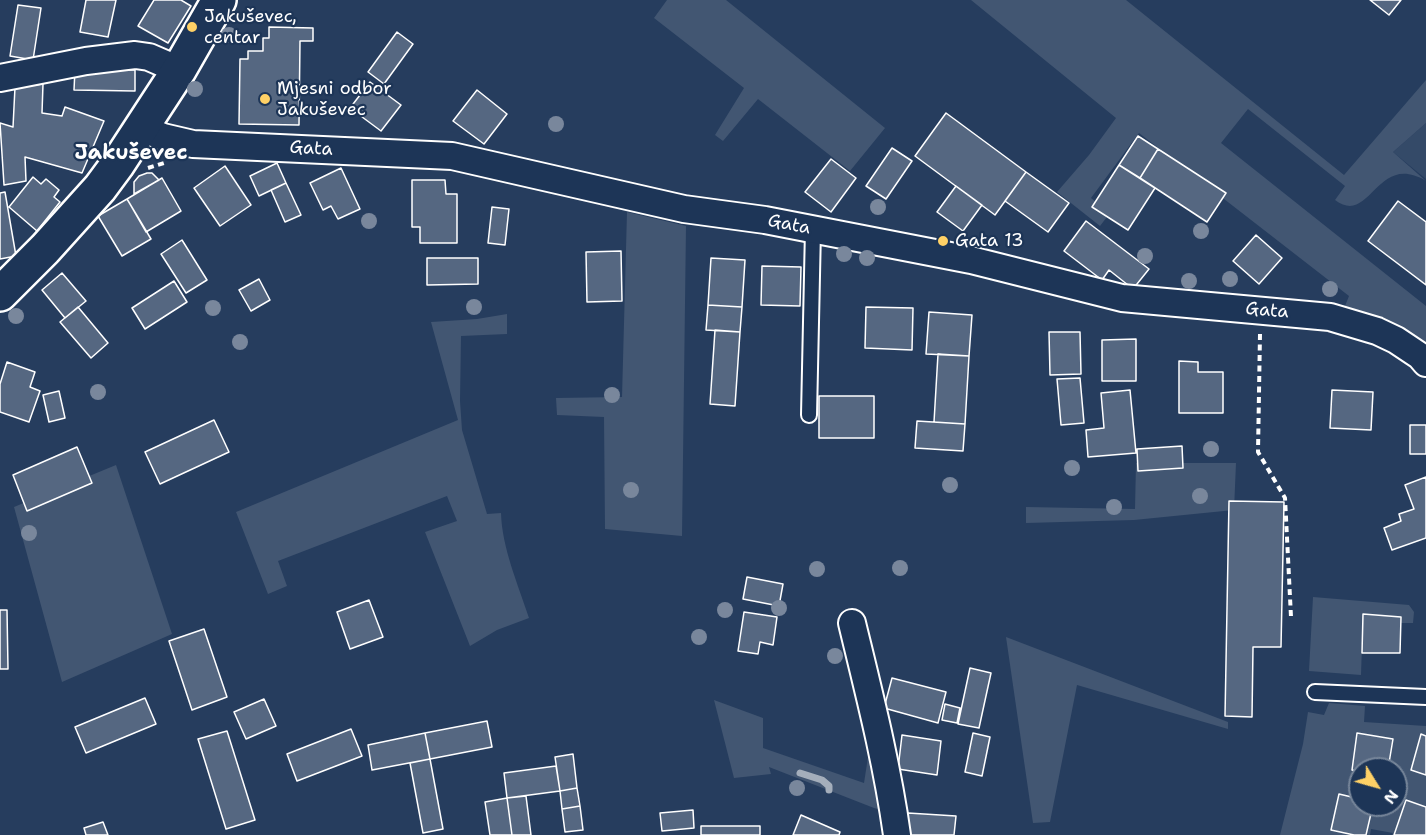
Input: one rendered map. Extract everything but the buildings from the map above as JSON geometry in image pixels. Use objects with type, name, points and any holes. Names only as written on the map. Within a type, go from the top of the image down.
[{"type":"main road","points":[[2,295],[100,188],[179,70],[219,0]]},
{"type":"street","points":[[0,78],[86,61],[135,55],[149,57],[179,70]]},
{"type":"street","name":"Gata","points":[[142,128],[163,137],[193,144],[452,156],[684,209],[765,220],[971,260],[1122,298],[1330,317],[1377,331],[1396,340],[1420,356],[1426,363]]},
{"type":"street","points":[[852,623],[893,804],[897,835]]},
{"type":"lane","points":[[809,415],[813,229]]},
{"type":"lane","points":[[1315,692],[1426,697]]},
{"type":"path","points":[[1260,310],[1258,452],[1285,498],[1291,617]]},
{"type":"shaded area","points":[[667,0],[726,0],[885,128],[850,171],[758,99],[723,141],[715,135],[744,88],[654,18]]},
{"type":"shaded area","points":[[971,0],[1126,0],[1344,175],[1426,80],[1426,123],[1393,152],[1426,181],[1409,174],[1396,175],[1357,204],[1347,206],[1335,200],[1345,186],[1248,109],[1221,143],[1426,306],[1426,345],[1407,330],[1345,306],[1349,296],[1139,133],[1091,198],[1110,213],[1100,226],[1057,192],[1089,155],[1116,118]]},
{"type":"shaded area","points":[[1426,123],[1426,179],[1393,152]]},
{"type":"shaded area","points":[[627,212],[686,226],[682,536],[605,529],[604,417],[557,415],[556,398],[622,397]]},
{"type":"shaded area","points":[[507,314],[507,334],[461,336],[462,430],[487,514],[501,513],[507,553],[529,618],[497,630],[470,646],[425,532],[457,521],[447,496],[278,561],[287,586],[268,594],[236,512],[458,420],[431,322],[477,319]]},
{"type":"shaded area","points":[[1136,463],[1236,463],[1234,510],[1134,520],[1026,523],[1026,507],[1135,509]]},
{"type":"shaded area","points":[[116,465],[172,634],[62,682],[14,507]]},
{"type":"shaded area","points":[[1313,597],[1409,605],[1414,612],[1413,623],[1401,623],[1401,617],[1363,615],[1361,675],[1309,671]]},
{"type":"shaded area","points":[[1006,637],[1228,722],[1228,729],[1077,685],[1050,822],[1033,823]]},
{"type":"shaded area","points":[[714,700],[763,718],[763,748],[864,783],[868,757],[879,761],[890,812],[874,808],[769,767],[771,774],[734,778]]},
{"type":"shaded area","points":[[1329,703],[1365,706],[1364,722],[1426,726],[1426,736],[1420,735],[1411,770],[1426,775],[1426,807],[1408,801],[1408,757],[1390,757],[1393,739],[1358,733],[1354,757],[1348,757],[1348,796],[1339,794],[1331,830],[1354,835],[1280,835],[1303,744],[1308,712],[1324,715]]},
{"type":"shaded area","points":[[1370,817],[1400,817],[1394,835],[1371,829],[1370,835],[1366,835]]},
{"type":"waterway","points":[[800,773],[822,780],[829,786],[829,790]]},
{"type":"place","name":"Jakuševec, centar","points":[[192,27]]},
{"type":"place","name":"Mjesni odbor Jakuševec","points":[[265,99]]},
{"type":"place","name":"Gata 13","points":[[943,241]]},
{"type":"district","name":"Jakuševec","points":[[131,154]]}]
